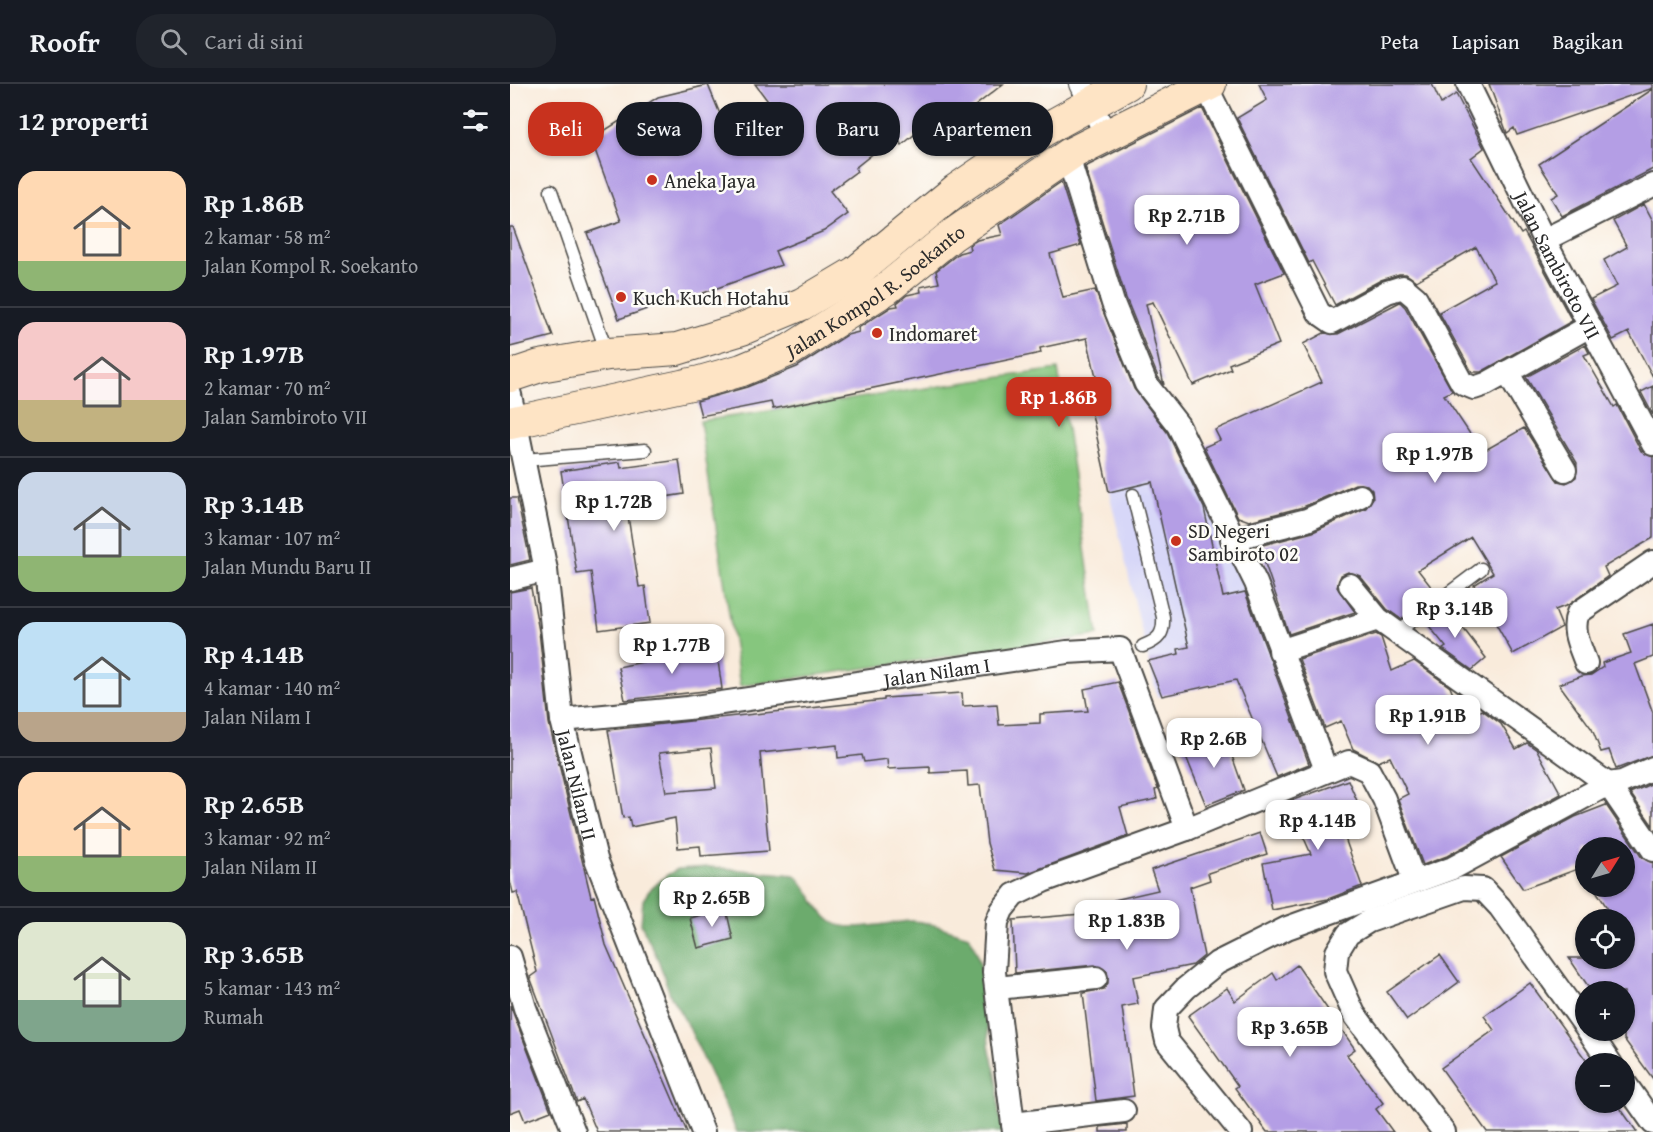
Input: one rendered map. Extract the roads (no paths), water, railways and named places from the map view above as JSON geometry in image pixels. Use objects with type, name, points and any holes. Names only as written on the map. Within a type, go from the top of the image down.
[{"type":"main road","name":"Jalan Kompol R. Soekanto","points":[[510,376],[540,366],[608,354],[677,349],[742,329],[811,298],[856,272],[956,190],[1044,130],[1087,94],[1127,84]]},
{"type":"main road","name":"Jalan Kompol R. Soekanto","points":[[512,413],[700,382],[762,363],[823,331],[885,289],[951,236],[1070,154],[1208,85]]},
{"type":"main road","points":[[677,349],[700,382]]},
{"type":"street","name":"Jalan Sambiroto VII","points":[[1468,84],[1544,240],[1653,444]]},
{"type":"street","points":[[1208,85],[1322,317],[1332,322],[1402,287],[1416,298],[1462,383],[1474,388],[1590,326]]},
{"type":"street","points":[[1087,94],[1107,137]]},
{"type":"street","points":[[1070,154],[1072,170],[1113,303],[1146,384],[1178,425],[1232,539],[1256,583],[1326,770]]},
{"type":"street","points":[[1544,240],[1653,185]]},
{"type":"street","points":[[1507,372],[1565,470]]},
{"type":"street","name":"Jalan Nilam II","points":[[512,413],[546,570],[562,720],[597,860],[703,1132]]},
{"type":"street","points":[[1232,539],[1307,520],[1360,496]]},
{"type":"street","points":[[1586,663],[1575,631],[1574,623],[1578,613],[1653,562]]},
{"type":"street","points":[[510,579],[546,570]]},
{"type":"street","points":[[1350,585],[1378,618],[1608,784],[1653,850]]},
{"type":"street","points":[[1280,651],[1378,618]]},
{"type":"street","points":[[1133,647],[1187,829]]},
{"type":"street","name":"Jalan Nilam I","points":[[562,720],[688,708],[1058,653],[1133,647]]},
{"type":"street","points":[[1124,1112],[1014,1128],[994,972],[997,922],[1002,910],[1014,895],[1043,881],[1187,829],[1349,762],[1369,771],[1384,799],[1414,880]]},
{"type":"street","points":[[1241,1132],[1167,1041],[1164,1028],[1166,1009],[1186,988],[1217,963],[1261,939],[1414,880],[1453,868],[1608,784],[1622,782],[1653,768]]},
{"type":"street","points":[[1444,1132],[1354,1014],[1335,971],[1337,952],[1348,934],[1369,921],[1464,888],[1483,889],[1500,907],[1575,1012]]},
{"type":"street","points":[[510,957],[525,1008],[574,1132]]},
{"type":"street","points":[[997,988],[1096,978]]},
{"type":"street","points":[[1635,1098],[1653,1123]]},
{"type":"lane","points":[[551,191],[608,354]]},
{"type":"lane","points":[[524,460],[645,450]]},
{"type":"lane","points":[[1133,495],[1163,617],[1160,636],[1156,641],[1133,647]]},
{"type":"lane","points":[[1397,632],[1481,569]]},
{"type":"place","name":"Aneka Jaya","points":[[652,180]]},
{"type":"place","name":"Kuch Kuch Hotahu","points":[[621,297]]},
{"type":"place","name":"Indomaret","points":[[877,333]]},
{"type":"place","name":"SD Negeri Sambiroto 02","points":[[1176,541]]}]
